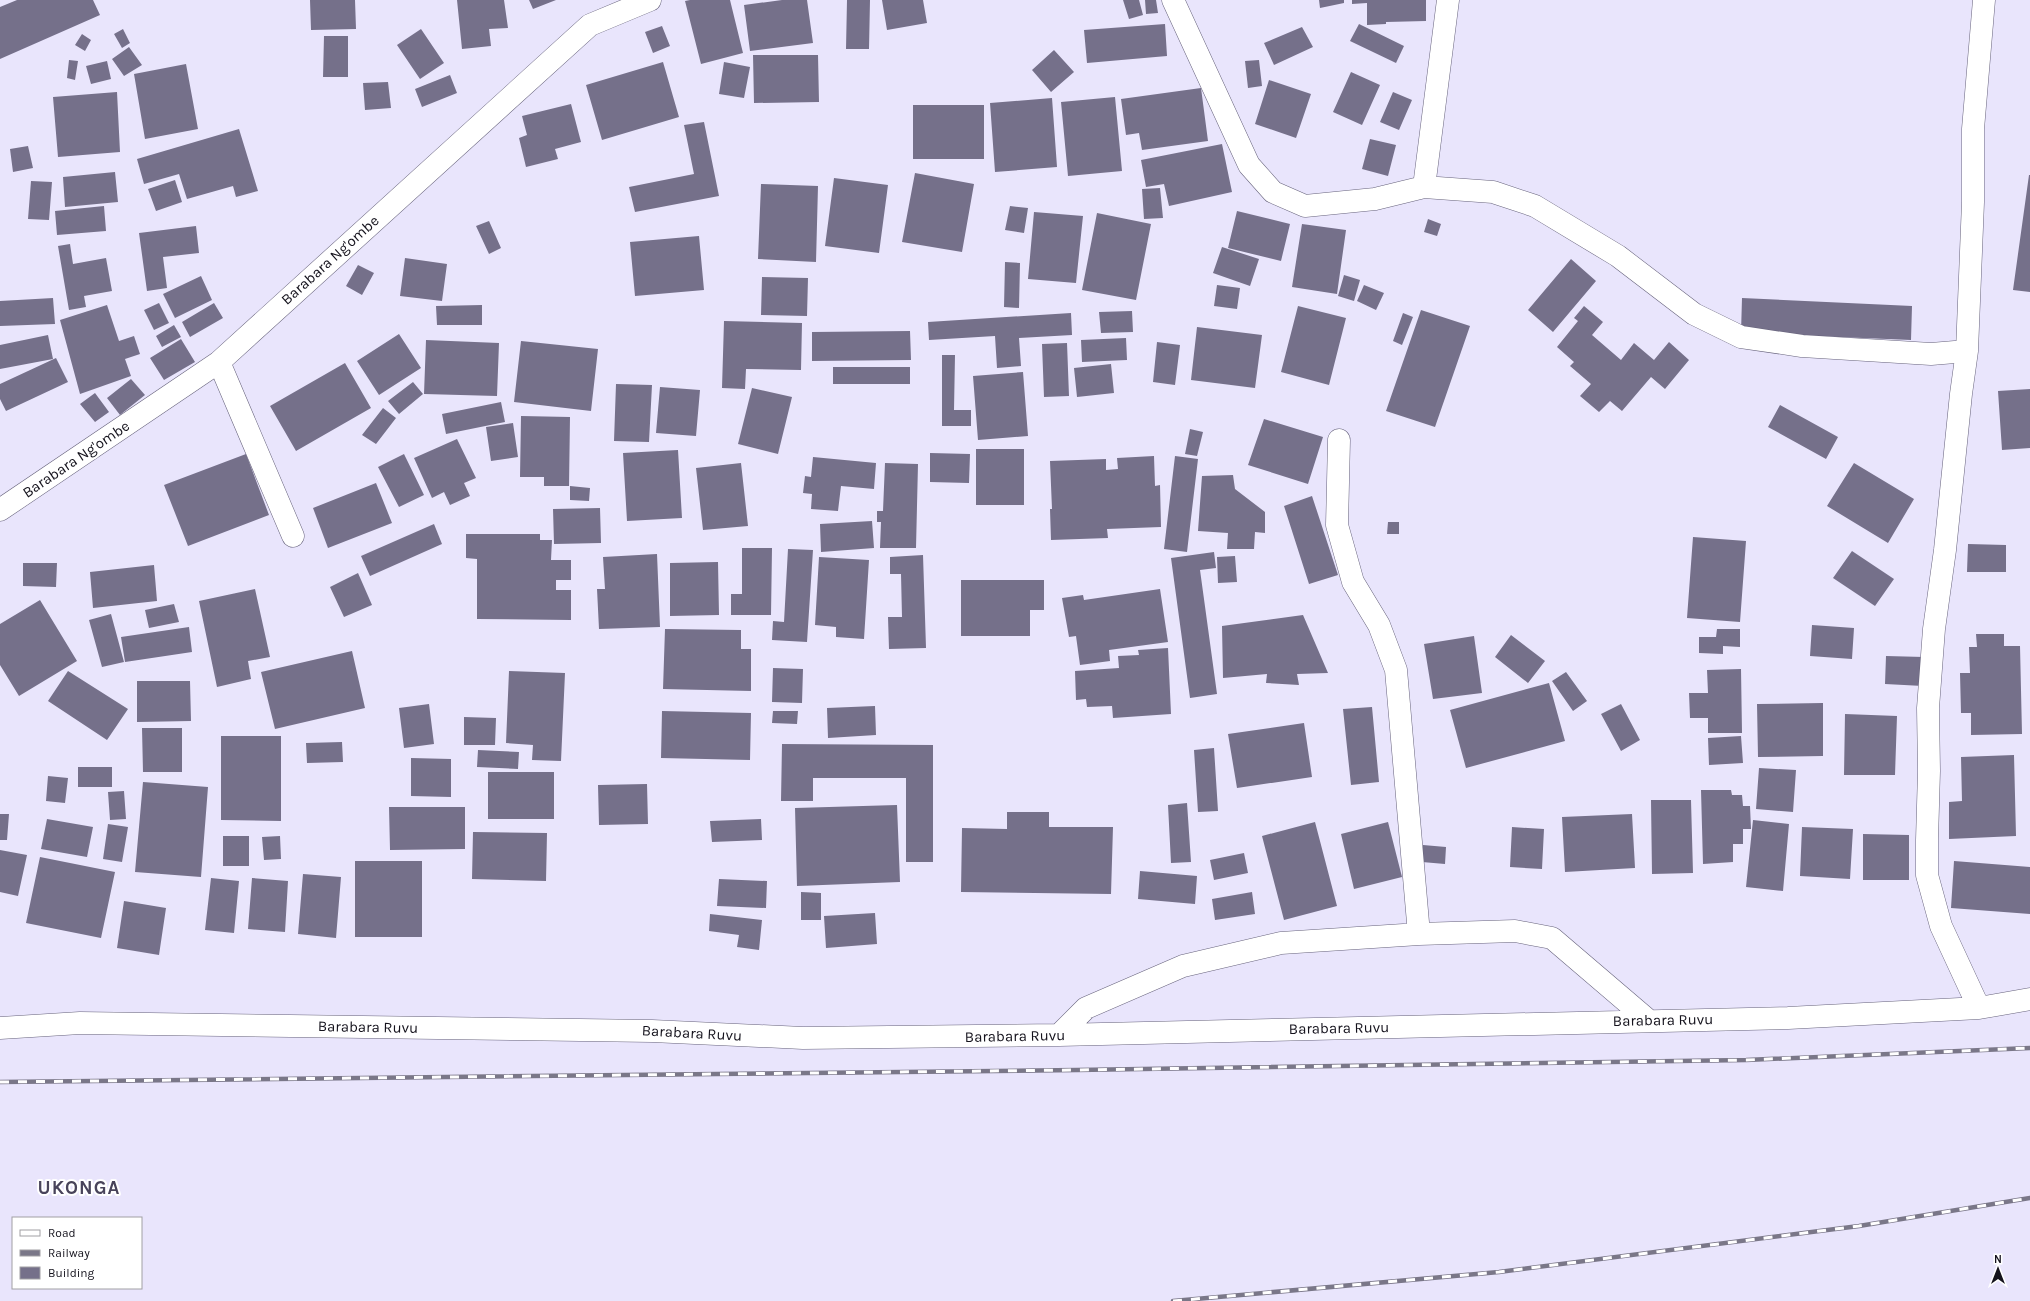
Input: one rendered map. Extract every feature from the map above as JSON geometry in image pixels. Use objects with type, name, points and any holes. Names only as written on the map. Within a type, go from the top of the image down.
[{"type":"street","name":"Barabara Ng'ombe","points":[[0,510],[219,362],[590,25],[650,0]]},
{"type":"street","points":[[1173,0],[1249,166],[1273,192],[1305,206],[1375,199],[1424,187],[1493,192],[1535,206],[1618,256],[1694,314],[1741,337],[1802,346],[1930,354],[1967,351]]},
{"type":"street","points":[[1424,187],[1448,0]]},
{"type":"street","points":[[1979,1008],[1941,926],[1927,875],[1929,771],[1928,708],[1934,629],[1945,550],[1961,394],[1967,351],[1972,202],[1972,129],[1984,0]]},
{"type":"street","points":[[219,362],[293,536]]},
{"type":"street","points":[[1339,440],[1337,525],[1353,582],[1379,625],[1396,670],[1420,934]]},
{"type":"street","points":[[1059,1035],[1086,1008],[1183,966],[1281,943],[1420,934],[1515,931],[1552,938],[1648,1020]]},
{"type":"street","name":"Barabara Ruvu","points":[[0,1028],[80,1024],[652,1031],[803,1038],[1059,1035],[1648,1020],[1788,1018],[1979,1008],[2030,999]]},
{"type":"building","points":[[17,0],[93,0],[100,15],[0,59],[0,7]]},
{"type":"building","points":[[310,0],[355,0],[356,29],[311,30]]},
{"type":"building","points":[[457,0],[504,0],[508,28],[489,29],[491,46],[462,49]]},
{"type":"building","points":[[529,0],[556,0],[533,9]]},
{"type":"building","points":[[730,0],[743,53],[701,64],[685,1]]},
{"type":"building","points":[[782,0],[807,0],[813,43],[750,51],[744,5]]},
{"type":"building","points":[[847,0],[870,0],[869,49],[846,49]]},
{"type":"building","points":[[882,0],[923,0],[927,23],[887,30]]},
{"type":"building","points":[[1123,0],[1139,0],[1143,15],[1129,19]]},
{"type":"building","points":[[1145,0],[1156,0],[1158,13],[1146,14]]},
{"type":"building","points":[[1319,0],[1344,0],[1344,3],[1320,8]]},
{"type":"building","points":[[1352,0],[1426,0],[1426,21],[1386,22],[1386,24],[1367,25],[1367,3],[1352,4]]},
{"type":"building","points":[[1165,24],[1167,56],[1087,63],[1084,30]]},
{"type":"building","points":[[1359,24],[1404,46],[1396,63],[1350,41]]},
{"type":"building","points":[[662,26],[670,46],[653,53],[645,32]]},
{"type":"building","points":[[1302,27],[1313,47],[1274,65],[1264,43]]},
{"type":"building","points":[[123,29],[130,43],[122,48],[114,34]]},
{"type":"building","points":[[421,29],[444,63],[420,79],[397,45]]},
{"type":"building","points":[[82,34],[91,40],[85,51],[75,45]]},
{"type":"building","points":[[324,36],[348,36],[348,77],[323,77]]},
{"type":"building","points":[[129,47],[142,65],[124,76],[112,59]]},
{"type":"building","points":[[1054,50],[1074,72],[1051,92],[1032,70]]},
{"type":"building","points":[[753,55],[818,55],[819,102],[754,103]]},
{"type":"building","points":[[69,60],[78,61],[75,80],[67,78]]},
{"type":"building","points":[[1259,60],[1262,86],[1248,88],[1245,61]]},
{"type":"building","points":[[107,61],[111,79],[91,84],[86,66]]},
{"type":"building","points":[[663,62],[679,117],[602,140],[586,85]]},
{"type":"building","points":[[724,62],[750,67],[744,98],[719,94]]},
{"type":"building","points":[[186,64],[198,129],[145,139],[134,74]]},
{"type":"building","points":[[1351,72],[1380,85],[1362,125],[1333,112]]},
{"type":"building","points":[[450,75],[457,93],[422,107],[415,89]]},
{"type":"building","points":[[1269,80],[1311,94],[1296,138],[1255,124]]},
{"type":"building","points":[[388,82],[391,108],[365,110],[363,83]]},
{"type":"building","points":[[1201,88],[1208,141],[1142,150],[1139,133],[1126,135],[1121,99]]},
{"type":"building","points":[[117,92],[120,152],[58,157],[53,97]]},
{"type":"building","points":[[1393,92],[1412,100],[1399,130],[1380,122]]},
{"type":"building","points":[[1115,97],[1122,171],[1068,176],[1061,102]]},
{"type":"building","points":[[1052,98],[1057,167],[995,172],[990,103]]},
{"type":"building","points":[[571,104],[581,142],[555,149],[558,159],[526,167],[519,138],[527,135],[522,116]]},
{"type":"building","points":[[913,105],[984,105],[984,159],[913,159]]},
{"type":"building","points":[[704,122],[719,196],[635,212],[629,187],[694,174],[684,125]]},
{"type":"building","points":[[239,129],[258,191],[236,197],[233,186],[187,199],[179,174],[144,184],[137,159]]},
{"type":"building","points":[[1370,139],[1396,145],[1388,176],[1362,169]]},
{"type":"building","points":[[1222,144],[1232,192],[1169,206],[1164,184],[1146,187],[1141,160]]},
{"type":"building","points":[[28,146],[33,168],[13,172],[10,149]]},
{"type":"building","points":[[115,172],[118,202],[65,207],[63,177]]},
{"type":"building","points":[[915,173],[974,184],[962,252],[902,242]]},
{"type":"building","points":[[2030,175],[2030,292],[2013,290]]},
{"type":"building","points":[[834,178],[888,185],[879,253],[825,246]]},
{"type":"building","points":[[175,180],[182,202],[156,211],[148,189]]},
{"type":"building","points":[[31,181],[52,182],[49,220],[28,219]]},
{"type":"building","points":[[761,184],[818,186],[816,262],[758,259]]},
{"type":"building","points":[[1160,188],[1163,218],[1144,219],[1142,189]]},
{"type":"building","points":[[104,206],[106,231],[57,235],[55,211]]},
{"type":"building","points":[[1010,206],[1028,208],[1024,233],[1005,230]]},
{"type":"building","points":[[1237,211],[1290,224],[1281,261],[1228,248]]},
{"type":"building","points":[[1034,212],[1083,216],[1076,283],[1028,279]]},
{"type":"building","points":[[1097,213],[1151,224],[1136,300],[1082,290]]},
{"type":"building","points":[[1428,219],[1441,224],[1437,236],[1424,232]]},
{"type":"building","points":[[489,221],[501,248],[489,254],[476,226]]},
{"type":"building","points":[[1302,224],[1346,230],[1337,294],[1292,287]]},
{"type":"building","points":[[196,226],[199,253],[163,257],[167,288],[147,291],[139,233]]},
{"type":"building","points":[[699,236],[704,290],[635,296],[630,242]]},
{"type":"building","points":[[70,244],[73,264],[106,258],[112,291],[84,296],[86,307],[69,310],[58,246]]},
{"type":"building","points":[[1222,247],[1259,259],[1250,286],[1213,273]]},
{"type":"building","points":[[405,258],[447,264],[442,301],[400,296]]},
{"type":"building","points":[[1571,259],[1596,281],[1553,332],[1528,310]]},
{"type":"building","points":[[1005,262],[1020,263],[1019,308],[1004,307]]},
{"type":"building","points":[[358,265],[374,273],[362,295],[346,286]]},
{"type":"building","points":[[1344,275],[1360,280],[1354,301],[1338,296]]},
{"type":"building","points":[[201,276],[212,300],[175,318],[163,294]]},
{"type":"building","points":[[762,277],[808,278],[807,316],[761,315]]},
{"type":"building","points":[[1217,285],[1240,288],[1237,309],[1214,306]]},
{"type":"building","points":[[1364,285],[1384,293],[1376,310],[1357,301]]},
{"type":"building","points":[[53,298],[55,324],[0,326],[0,301]]},
{"type":"building","points":[[1742,298],[1912,306],[1911,340],[1741,333]]},
{"type":"building","points":[[159,303],[169,323],[154,330],[144,310]]},
{"type":"building","points":[[214,303],[223,318],[190,337],[182,322]]},
{"type":"building","points":[[107,305],[119,341],[134,336],[140,354],[125,359],[131,376],[80,394],[60,320]]},
{"type":"building","points":[[482,305],[482,325],[437,325],[436,306]]},
{"type":"building","points":[[1298,306],[1346,318],[1329,385],[1281,372]]},
{"type":"building","points":[[1584,306],[1603,322],[1592,335],[1621,360],[1634,343],[1654,360],[1669,342],[1689,360],[1665,389],[1651,377],[1622,411],[1610,401],[1599,412],[1580,396],[1591,384],[1570,366],[1574,362],[1557,347],[1578,321],[1574,318]]},
{"type":"building","points":[[1421,310],[1470,326],[1435,427],[1386,411]]},
{"type":"building","points":[[1132,311],[1133,332],[1101,333],[1099,312]]},
{"type":"building","points":[[1071,313],[1072,335],[1019,338],[1021,366],[997,368],[995,336],[929,340],[928,322]]},
{"type":"building","points":[[1403,313],[1413,317],[1402,345],[1393,341]]},
{"type":"building","points":[[724,321],[802,323],[801,370],[746,369],[745,389],[722,388]]},
{"type":"building","points":[[174,325],[181,337],[162,347],[156,336]]},
{"type":"building","points":[[1197,327],[1262,335],[1255,388],[1191,380]]},
{"type":"building","points":[[910,331],[911,360],[812,361],[812,332]]},
{"type":"building","points":[[399,334],[421,368],[379,395],[357,361]]},
{"type":"building","points":[[48,335],[53,359],[0,369],[0,345]]},
{"type":"building","points":[[1126,338],[1127,360],[1082,362],[1081,340]]},
{"type":"building","points":[[181,339],[195,362],[164,380],[150,358]]},
{"type":"building","points":[[426,340],[499,343],[497,396],[424,394]]},
{"type":"building","points":[[521,341],[598,349],[591,411],[514,402]]},
{"type":"building","points":[[1157,342],[1180,345],[1175,385],[1153,382]]},
{"type":"building","points":[[1067,343],[1069,396],[1044,397],[1042,344]]},
{"type":"building","points":[[942,355],[955,355],[954,410],[971,410],[971,426],[942,426]]},
{"type":"building","points":[[56,358],[68,382],[6,411],[0,399],[0,384]]},
{"type":"building","points":[[345,363],[371,408],[296,451],[270,406]]},
{"type":"building","points":[[1111,364],[1114,393],[1077,397],[1074,368]]},
{"type":"building","points":[[833,367],[910,367],[910,384],[833,384]]},
{"type":"building","points":[[1023,372],[1028,436],[978,440],[973,376]]},
{"type":"building","points":[[131,379],[145,395],[120,415],[107,398]]},
{"type":"building","points":[[413,382],[423,394],[399,414],[388,401]]},
{"type":"building","points":[[616,384],[652,385],[649,442],[614,441]]},
{"type":"building","points":[[660,387],[700,390],[696,436],[656,433]]},
{"type":"building","points":[[752,388],[792,397],[778,454],[738,444]]},
{"type":"building","points":[[2030,389],[2030,448],[2002,450],[1998,391]]},
{"type":"building","points":[[95,393],[109,412],[95,422],[80,404]]},
{"type":"building","points":[[501,402],[505,422],[446,434],[442,414]]},
{"type":"building","points":[[1780,405],[1838,437],[1826,459],[1768,427]]},
{"type":"building","points":[[383,408],[396,418],[376,444],[362,435]]},
{"type":"building","points":[[521,416],[570,417],[569,486],[544,486],[544,477],[520,477]]},
{"type":"building","points":[[1264,419],[1323,437],[1308,484],[1248,465]]},
{"type":"building","points":[[513,423],[518,457],[491,461],[486,427]]},
{"type":"building","points":[[1190,429],[1203,432],[1197,456],[1185,454]]},
{"type":"building","points":[[457,439],[476,478],[464,483],[470,496],[450,505],[444,492],[432,498],[414,458]]},
{"type":"building","points":[[976,449],[1024,449],[1024,505],[976,505]]},
{"type":"building","points":[[678,450],[682,518],[627,521],[623,453]]},
{"type":"building","points":[[930,453],[970,454],[969,483],[930,482]]},
{"type":"building","points":[[246,454],[269,515],[188,546],[164,485]]},
{"type":"building","points":[[404,454],[424,495],[399,507],[378,467]]},
{"type":"building","points":[[1154,456],[1155,486],[1160,485],[1161,527],[1107,529],[1108,538],[1051,540],[1050,509],[1052,509],[1050,461],[1106,459],[1106,470],[1118,469],[1117,458]]},
{"type":"building","points":[[1175,456],[1198,459],[1187,552],[1164,549]]},
{"type":"building","points":[[813,457],[876,463],[874,489],[841,486],[838,511],[811,509],[812,494],[803,493],[805,476],[811,477]]},
{"type":"building","points":[[741,463],[748,526],[703,530],[696,468]]},
{"type":"building","points":[[885,463],[918,464],[916,548],[880,548],[881,522],[877,522],[877,511],[883,511]]},
{"type":"building","points":[[1854,463],[1914,499],[1888,543],[1827,506]]},
{"type":"building","points":[[1233,475],[1235,489],[1265,512],[1265,533],[1255,532],[1254,549],[1227,549],[1228,533],[1198,531],[1202,476]]},
{"type":"building","points":[[376,483],[392,523],[328,548],[313,508]]},
{"type":"building","points":[[570,486],[590,488],[589,501],[570,500]]},
{"type":"building","points":[[1312,496],[1338,575],[1309,584],[1284,506]]},
{"type":"building","points":[[600,508],[601,543],[554,544],[553,509]]},
{"type":"building","points":[[872,521],[874,548],[821,552],[820,524]]},
{"type":"building","points":[[1388,522],[1399,522],[1399,534],[1387,534]]},
{"type":"building","points":[[434,524],[442,544],[370,576],[361,556]]},
{"type":"building","points":[[466,534],[540,534],[540,540],[552,540],[551,560],[571,560],[571,580],[556,580],[556,590],[571,590],[571,620],[477,619],[477,559],[466,558]]},
{"type":"building","points":[[1693,537],[1746,541],[1740,622],[1687,618]]},
{"type":"building","points":[[1968,544],[2006,545],[2006,572],[1967,572]]},
{"type":"building","points":[[742,548],[772,548],[771,615],[731,615],[731,594],[742,594]]},
{"type":"building","points":[[788,549],[813,550],[807,642],[772,640],[773,621],[784,622]]},
{"type":"building","points":[[1852,551],[1894,579],[1875,606],[1833,578]]},
{"type":"building","points":[[1214,552],[1216,568],[1200,570],[1217,694],[1190,698],[1171,558]]},
{"type":"building","points":[[657,554],[660,627],[599,629],[597,589],[605,589],[603,557]]},
{"type":"building","points":[[923,555],[926,648],[889,649],[888,617],[902,617],[901,574],[890,574],[890,557]]},
{"type":"building","points":[[1235,556],[1237,582],[1218,583],[1217,557]]},
{"type":"building","points":[[819,557],[869,560],[864,639],[836,637],[836,627],[815,625]]},
{"type":"building","points":[[718,562],[719,615],[670,616],[670,563]]},
{"type":"building","points":[[23,563],[57,563],[56,587],[23,586]]},
{"type":"building","points":[[154,565],[157,601],[93,608],[90,572]]},
{"type":"building","points":[[358,573],[372,605],[344,617],[330,587]]},
{"type":"building","points":[[961,580],[1044,580],[1044,610],[1030,610],[1030,636],[961,636]]},
{"type":"building","points":[[255,589],[270,657],[248,661],[251,679],[217,687],[199,601]]},
{"type":"building","points":[[1160,589],[1168,642],[1109,650],[1110,661],[1080,665],[1076,636],[1069,637],[1062,598],[1083,595],[1084,600]]},
{"type":"building","points":[[40,600],[77,661],[19,696],[0,665],[0,624]]},
{"type":"building","points":[[174,604],[179,622],[149,628],[145,610]]},
{"type":"building","points":[[111,614],[124,662],[102,667],[89,620]]},
{"type":"building","points":[[1303,615],[1328,673],[1297,674],[1299,685],[1266,683],[1267,674],[1223,678],[1222,626]]},
{"type":"building","points":[[1812,625],[1854,628],[1852,659],[1810,656]]},
{"type":"building","points":[[189,627],[192,652],[125,662],[121,637]]},
{"type":"building","points":[[665,629],[741,630],[741,649],[751,649],[751,691],[663,689]]},
{"type":"building","points":[[1717,629],[1740,629],[1740,647],[1723,646],[1723,654],[1699,653],[1699,637],[1716,637]]},
{"type":"building","points":[[1976,634],[2004,634],[2004,646],[2020,646],[2022,734],[1971,735],[1971,713],[1961,713],[1960,673],[1970,673],[1969,647],[1977,647]]},
{"type":"building","points":[[1511,635],[1545,661],[1528,683],[1495,657]]},
{"type":"building","points":[[1474,636],[1482,693],[1433,699],[1424,644]]},
{"type":"building","points":[[1168,648],[1171,714],[1113,718],[1112,706],[1087,707],[1086,699],[1076,700],[1075,671],[1119,668],[1118,656],[1139,655],[1138,650]]},
{"type":"building","points":[[352,651],[365,708],[275,729],[261,672]]},
{"type":"building","points":[[1886,656],[1924,657],[1923,686],[1885,684]]},
{"type":"building","points":[[773,668],[803,669],[802,703],[772,702]]},
{"type":"building","points":[[1741,669],[1742,733],[1708,733],[1708,718],[1690,718],[1689,693],[1708,693],[1707,670]]},
{"type":"building","points":[[68,671],[128,709],[107,740],[48,701]]},
{"type":"building","points":[[509,671],[565,673],[561,761],[532,760],[533,745],[506,743]]},
{"type":"building","points":[[1566,672],[1587,701],[1573,711],[1552,681]]},
{"type":"building","points":[[137,681],[190,681],[191,721],[137,722]]},
{"type":"building","points":[[1549,683],[1565,741],[1466,768],[1450,710]]},
{"type":"building","points":[[1823,703],[1823,756],[1758,757],[1757,704]]},
{"type":"building","points":[[429,704],[434,744],[404,748],[399,708]]},
{"type":"building","points":[[1621,704],[1640,740],[1621,751],[1601,714]]},
{"type":"building","points":[[875,706],[876,735],[828,738],[827,708]]},
{"type":"building","points":[[1372,707],[1379,782],[1351,785],[1343,709]]},
{"type":"building","points":[[662,711],[751,713],[750,760],[661,758]]},
{"type":"building","points":[[773,711],[798,711],[797,724],[772,723]]},
{"type":"building","points":[[1845,714],[1897,716],[1895,775],[1844,775]]},
{"type":"building","points":[[464,717],[496,718],[495,745],[464,745]]},
{"type":"building","points":[[1304,723],[1312,777],[1237,788],[1228,734]]},
{"type":"building","points":[[142,728],[182,728],[182,772],[143,772]]},
{"type":"building","points":[[221,736],[281,736],[281,821],[221,820]]},
{"type":"building","points":[[1741,736],[1743,763],[1709,765],[1708,738]]},
{"type":"building","points":[[342,742],[343,762],[307,763],[306,743]]},
{"type":"building","points":[[782,744],[933,745],[933,862],[906,862],[906,778],[813,778],[813,801],[781,801]]},
{"type":"building","points":[[1214,748],[1218,811],[1198,812],[1194,750]]},
{"type":"building","points":[[478,750],[519,752],[518,769],[477,767]]},
{"type":"building","points":[[2014,755],[2016,836],[1949,839],[1949,802],[1962,801],[1961,757]]},
{"type":"building","points":[[411,758],[451,759],[451,797],[411,796]]},
{"type":"building","points":[[78,767],[112,767],[112,787],[78,787]]},
{"type":"building","points":[[1759,768],[1796,770],[1793,812],[1756,809]]},
{"type":"building","points":[[488,772],[554,772],[554,819],[488,819]]},
{"type":"building","points":[[48,776],[68,778],[65,803],[46,801]]},
{"type":"building","points":[[143,782],[208,787],[201,877],[135,872]]},
{"type":"building","points":[[647,784],[648,824],[599,825],[598,785]]},
{"type":"building","points":[[1701,790],[1731,790],[1732,795],[1742,795],[1743,806],[1750,806],[1751,829],[1743,829],[1743,844],[1733,844],[1733,862],[1703,864]]},
{"type":"building","points":[[124,791],[126,819],[110,820],[108,792]]},
{"type":"building","points":[[1651,800],[1691,800],[1693,873],[1652,874]]},
{"type":"building","points":[[1187,803],[1191,862],[1171,863],[1168,805]]},
{"type":"building","points":[[897,805],[900,882],[797,886],[795,808]]},
{"type":"building","points":[[389,807],[465,807],[465,849],[390,850]]},
{"type":"building","points":[[1007,812],[1049,812],[1049,827],[1113,827],[1111,894],[961,892],[962,828],[1007,829]]},
{"type":"building","points":[[0,814],[9,814],[7,840],[0,840]]},
{"type":"building","points":[[1632,814],[1635,868],[1565,872],[1562,817]]},
{"type":"building","points":[[47,819],[93,827],[87,857],[41,849]]},
{"type":"building","points":[[761,819],[762,840],[712,842],[710,821]]},
{"type":"building","points":[[1753,820],[1789,824],[1783,891],[1746,887]]},
{"type":"building","points":[[1315,822],[1337,906],[1284,920],[1262,836]]},
{"type":"building","points":[[1388,822],[1402,877],[1354,889],[1341,834]]},
{"type":"building","points":[[108,824],[128,827],[122,862],[103,859]]},
{"type":"building","points":[[1512,827],[1544,829],[1542,869],[1510,867]]},
{"type":"building","points":[[1802,827],[1853,829],[1850,879],[1800,876]]},
{"type":"building","points":[[473,832],[547,833],[546,881],[472,879]]},
{"type":"building","points":[[1863,834],[1909,835],[1909,880],[1863,880]]},
{"type":"building","points":[[223,836],[249,836],[249,866],[223,866]]},
{"type":"building","points":[[280,836],[281,859],[264,860],[262,837]]},
{"type":"building","points":[[1423,845],[1446,847],[1445,864],[1422,862]]},
{"type":"building","points":[[0,850],[27,855],[18,896],[0,892]]},
{"type":"building","points":[[1244,853],[1248,873],[1214,880],[1210,860]]},
{"type":"building","points":[[40,857],[115,872],[101,938],[26,923]]},
{"type":"building","points":[[355,861],[422,861],[422,937],[355,937]]},
{"type":"building","points":[[1954,861],[2030,867],[2030,914],[1951,908]]},
{"type":"building","points":[[1140,871],[1197,876],[1195,904],[1138,899]]},
{"type":"building","points":[[303,874],[341,877],[336,938],[298,934]]},
{"type":"building","points":[[211,878],[239,881],[234,933],[205,930]]},
{"type":"building","points":[[252,878],[288,881],[285,932],[248,929]]},
{"type":"building","points":[[719,879],[767,881],[766,908],[717,906]]},
{"type":"building","points":[[801,892],[821,893],[821,920],[801,920]]},
{"type":"building","points":[[1252,892],[1255,914],[1215,920],[1212,899]]},
{"type":"building","points":[[124,901],[166,908],[159,955],[117,948]]},
{"type":"building","points":[[875,913],[877,944],[826,948],[824,916]]},
{"type":"building","points":[[710,914],[762,920],[759,950],[737,947],[739,935],[709,931]]},
{"type":"railway","points":[[0,1082],[1077,1070],[1746,1060],[2030,1048]]},
{"type":"railway","points":[[1173,1301],[1499,1272],[1859,1226],[2030,1198]]},
{"type":"district","name":"UKONGA","points":[[79,1187]]}]
